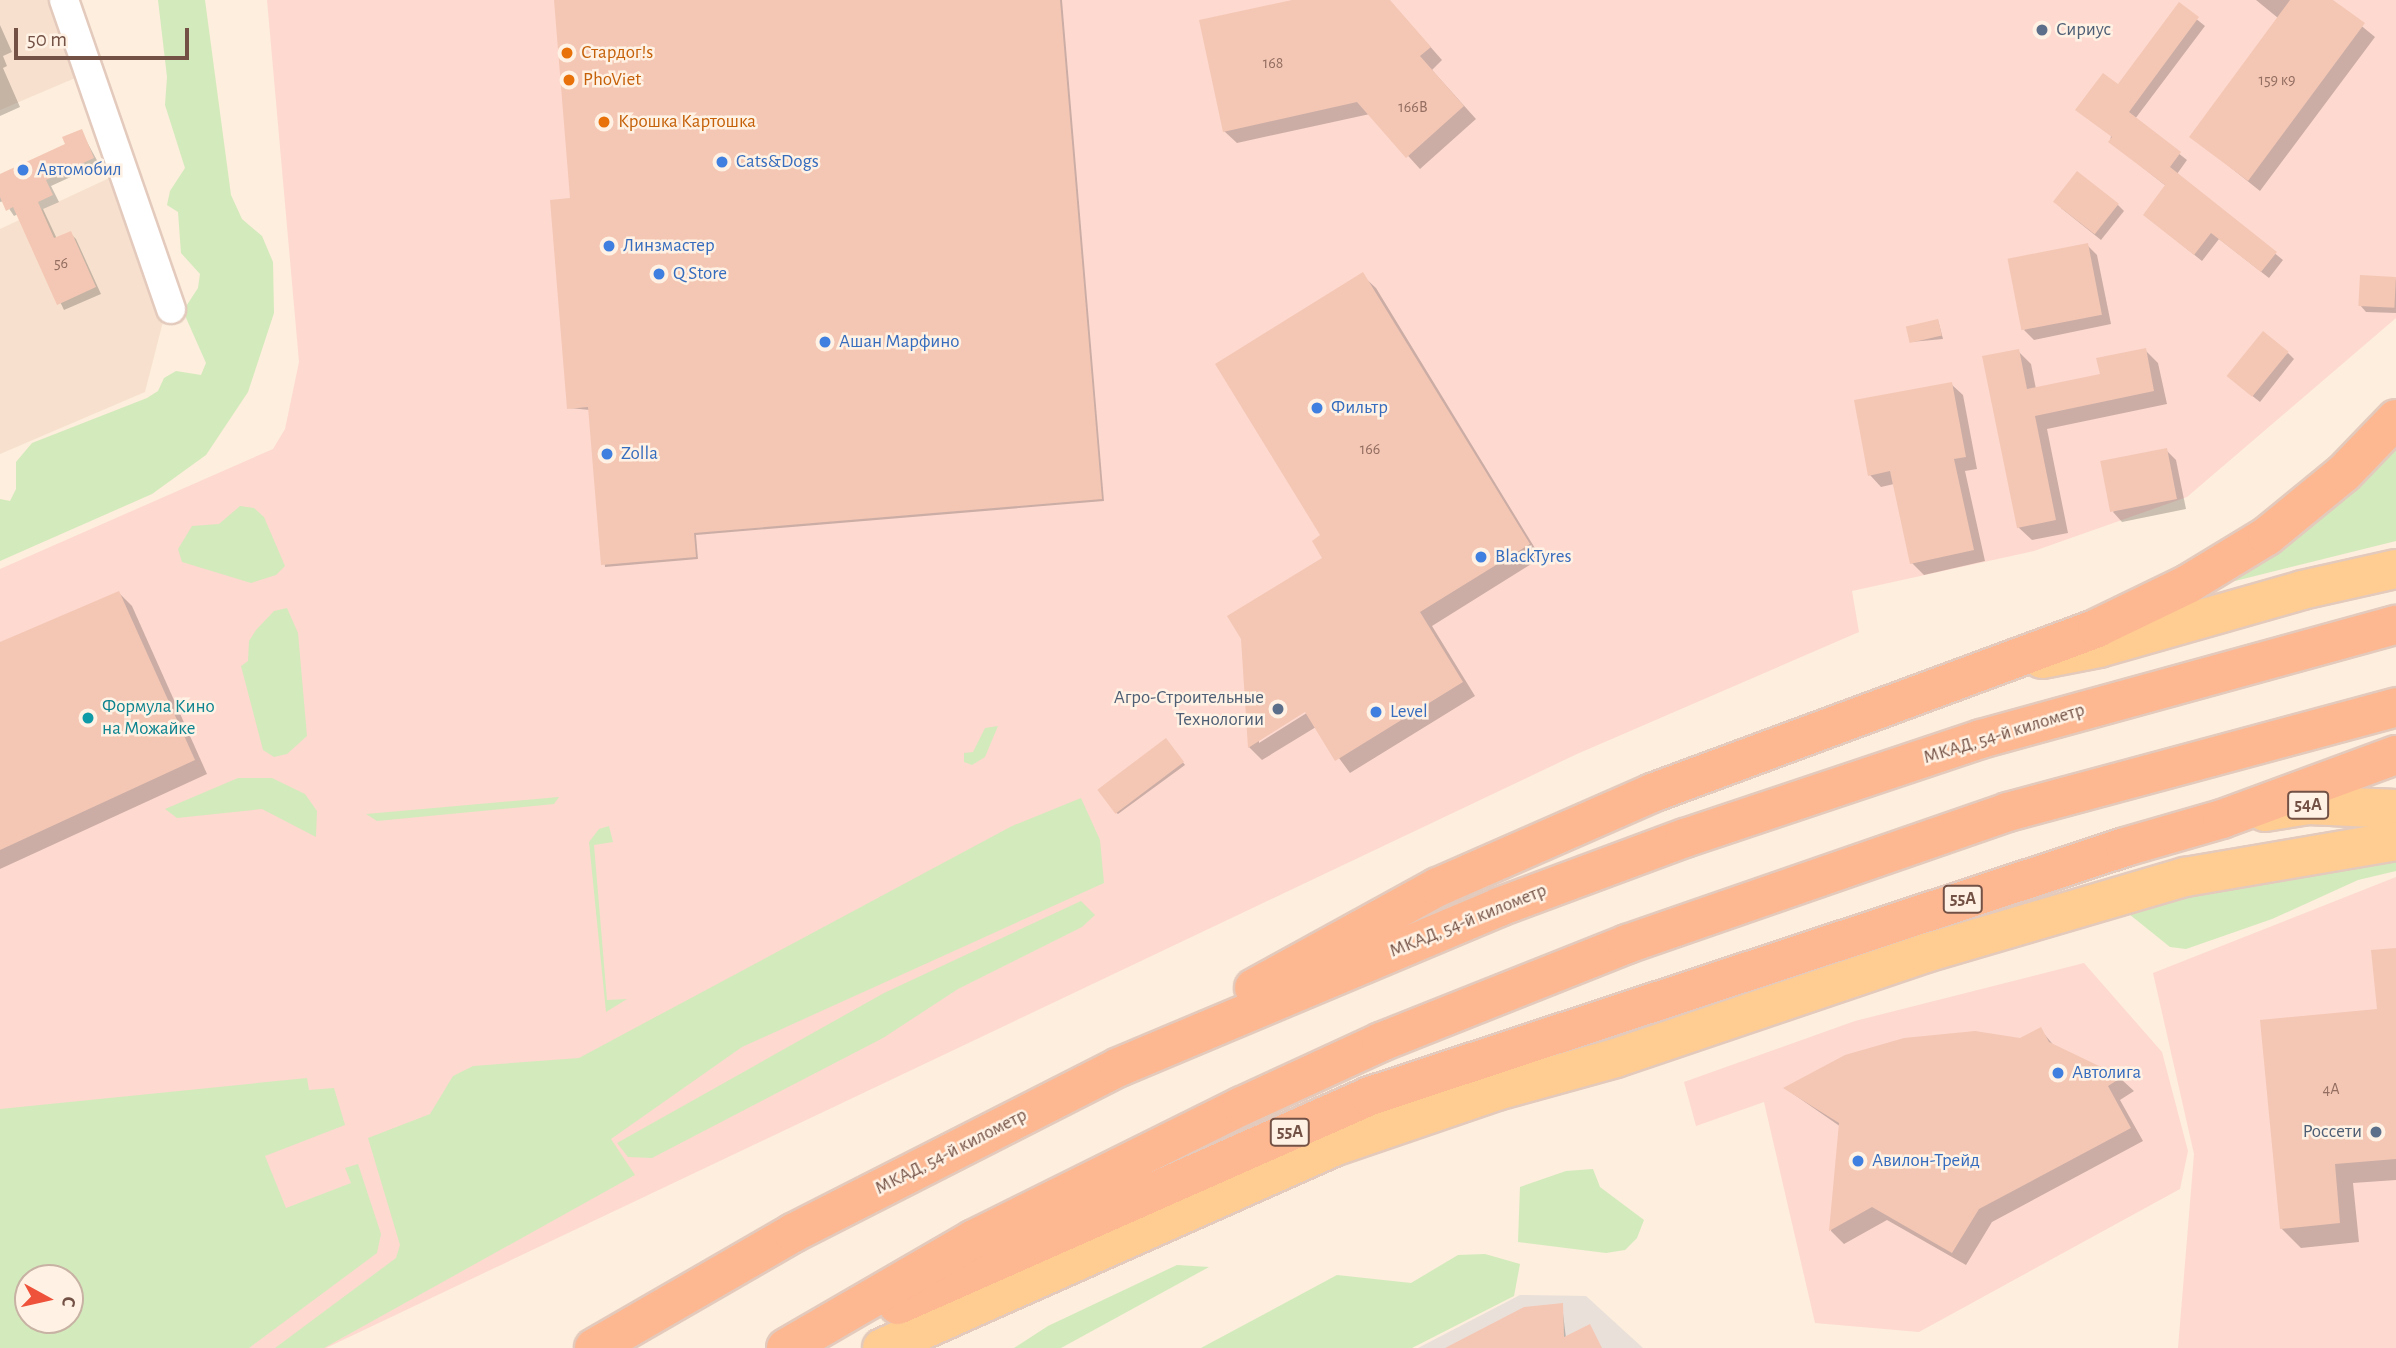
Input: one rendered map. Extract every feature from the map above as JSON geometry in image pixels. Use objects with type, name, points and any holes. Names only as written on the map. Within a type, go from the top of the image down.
[{"type":"highway","points":[[1119,1067],[1438,887],[1652,793],[2097,628],[2188,583],[2267,536],[2344,473],[2396,419]]},
{"type":"highway","name":"МКАД, 54-й километр","points":[[594,1348],[793,1233],[1119,1067],[1499,907],[1685,838],[1981,739],[2396,625]]},
{"type":"highway","points":[[786,1348],[974,1239],[1242,1106],[1381,1042],[1627,944],[2008,812],[2396,707]]},
{"type":"highway","name":"55А","points":[[793,1348],[990,1268],[1370,1096],[2125,847],[2222,819],[2396,755]]},
{"type":"main road","points":[[1983,670],[2099,648],[2302,590],[2396,569]]},
{"type":"main road","name":"54А","points":[[2222,819],[2308,805],[2396,809]]},
{"type":"main road","points":[[882,1348],[1336,1146],[1497,1091],[1616,1058],[1926,953],[2185,877],[2396,841]]},
{"type":"street","points":[[64,0],[172,309]]},
{"type":"shaded area","points":[[0,0],[54,0],[80,76],[0,110]]},
{"type":"shaded area","points":[[267,0],[2396,0],[2396,318],[2187,497],[2034,551],[1852,591],[1859,632],[1577,754],[326,1348],[0,1348],[0,569],[273,449],[285,429],[299,362]]},
{"type":"shaded area","points":[[120,173],[166,310],[145,392],[0,454],[0,229]]},
{"type":"shaded area","points":[[2396,877],[2396,1348],[2178,1348],[2194,1154],[2153,973]]},
{"type":"shaded area","points":[[2084,963],[2162,1052],[2188,1151],[2180,1189],[1919,1332],[1815,1323],[1764,1102],[1696,1126],[1684,1082],[1855,1021]]},
{"type":"shaded area","points":[[1520,1295],[1586,1296],[1643,1348],[1418,1348]]},
{"type":"green space","points":[[158,0],[205,0],[231,195],[242,219],[262,236],[273,262],[274,313],[248,392],[206,455],[152,494],[0,561],[0,499],[10,501],[16,489],[16,462],[32,443],[147,398],[158,391],[164,378],[176,371],[201,375],[206,363],[183,311],[198,288],[200,274],[181,253],[178,212],[167,205],[170,191],[185,168],[165,105],[167,77]]},
{"type":"green space","points":[[2396,436],[2396,541],[2235,581],[2229,573]]},
{"type":"green space","points":[[240,506],[254,508],[264,517],[285,566],[276,575],[251,583],[182,562],[178,549],[192,526],[219,524]]},
{"type":"green space","points":[[287,608],[298,633],[307,736],[287,754],[274,757],[263,750],[241,666],[248,661],[249,641],[256,630],[274,611]]},
{"type":"green space","points":[[998,726],[985,757],[972,765],[964,762],[964,753],[973,752],[985,728]]},
{"type":"green space","points":[[238,778],[272,778],[305,794],[317,811],[316,837],[262,809],[177,818],[165,809]]},
{"type":"green space","points":[[559,797],[554,804],[377,821],[366,814]]},
{"type":"green space","points":[[1081,798],[1100,840],[1104,883],[742,1047],[611,1139],[635,1175],[324,1348],[275,1348],[396,1258],[400,1245],[368,1138],[430,1114],[453,1076],[473,1066],[579,1058],[1012,826]]},
{"type":"green space","points":[[609,826],[613,842],[594,845],[607,1000],[627,999],[606,1012],[589,842],[599,829]]},
{"type":"green space","points":[[2396,858],[2396,871],[2358,880],[2272,919],[2186,949],[2170,947],[2129,914],[2204,890]]},
{"type":"green space","points":[[1081,901],[1095,915],[1082,927],[958,989],[883,1038],[652,1158],[628,1157],[617,1143],[884,993]]},
{"type":"green space","points":[[307,1078],[309,1090],[334,1088],[345,1125],[265,1156],[286,1208],[351,1183],[345,1168],[358,1164],[381,1234],[377,1253],[249,1348],[0,1348],[0,1109]]},
{"type":"green space","points":[[1593,1169],[1600,1187],[1644,1220],[1637,1238],[1625,1250],[1606,1253],[1518,1242],[1520,1187],[1566,1171]]},
{"type":"green space","points":[[1485,1254],[1520,1264],[1514,1296],[1412,1348],[1201,1348],[1337,1275],[1411,1283],[1458,1255]]},
{"type":"green space","points":[[1177,1265],[1209,1267],[1061,1348],[1014,1348],[1048,1326]]},
{"type":"building","name":"Ашан Марфино","points":[[554,0],[1060,0],[1102,499],[694,533],[696,557],[601,565],[588,407],[567,409],[550,200],[570,198]]},
{"type":"building","points":[[1292,0],[1390,0],[1431,47],[1420,56],[1464,106],[1406,158],[1357,102],[1223,132],[1199,20]]},
{"type":"building","points":[[2290,0],[2333,0],[2365,23],[2248,181],[2189,137]]},
{"type":"building","points":[[2179,2],[2199,17],[2129,112],[2181,152],[2170,167],[2277,252],[2261,272],[2211,233],[2194,255],[2143,215],[2165,185],[2108,142],[2112,137],[2075,110],[2103,73],[2118,84]]},
{"type":"building","points":[[82,129],[94,158],[46,180],[53,195],[38,202],[54,238],[71,231],[96,287],[57,305],[13,207],[6,211],[0,197],[0,174],[65,144],[62,137]]},
{"type":"building","points":[[2077,171],[2119,204],[2095,234],[2053,202]]},
{"type":"building","points":[[2088,243],[2102,315],[2021,330],[2008,259]]},
{"type":"building","points":[[1363,272],[1530,544],[1420,612],[1463,682],[1335,761],[1305,712],[1248,748],[1241,639],[1227,616],[1322,558],[1312,541],[1320,535],[1215,364]]},
{"type":"building","points":[[2360,275],[2396,277],[2394,308],[2358,306]]},
{"type":"building","points":[[1938,319],[1942,336],[1910,343],[1906,326]]},
{"type":"building","points":[[2263,331],[2289,352],[2252,397],[2226,376]]},
{"type":"building","points":[[2146,348],[2154,391],[2035,416],[2056,520],[2017,528],[1982,356],[2019,349],[2027,389],[2100,374],[2096,358]]},
{"type":"building","points":[[1952,382],[1966,457],[1954,459],[1974,550],[1910,564],[1890,471],[1868,476],[1854,400]]},
{"type":"building","points":[[2167,448],[2177,499],[2110,512],[2100,461]]},
{"type":"building","name":"Формула Кино на Можайке","points":[[119,591],[195,760],[0,850],[0,642]]},
{"type":"building","points":[[1166,738],[1184,762],[1115,814],[1097,790]]},
{"type":"building","points":[[2396,948],[2396,1159],[2335,1164],[2340,1223],[2280,1229],[2260,1020],[2377,1009],[2371,950]]},
{"type":"building","points":[[2041,1027],[2049,1042],[2122,1077],[2108,1086],[2131,1128],[1979,1209],[1952,1253],[1872,1207],[1829,1231],[1839,1123],[1783,1088],[1845,1055],[1904,1038],[1975,1031],[2020,1038]]},
{"type":"building","points":[[1563,1303],[1564,1337],[1590,1324],[1602,1348],[1445,1348],[1524,1307]]},
{"type":"place","name":"Сириус","points":[[2042,30]]},
{"type":"place","name":"Стардог!s","points":[[567,53]]},
{"type":"place","name":"PhoViet","points":[[569,80]]},
{"type":"place","name":"Крошка Картошка","points":[[604,122]]},
{"type":"place","name":"Cats&Dogs","points":[[722,162]]},
{"type":"place","name":"Автомобил","points":[[23,170]]},
{"type":"place","name":"Линзмастер","points":[[609,246]]},
{"type":"place","name":"Q Store","points":[[659,274]]},
{"type":"place","name":"Ашан Марфино","points":[[825,342]]},
{"type":"place","name":"Фильтр","points":[[1317,408]]},
{"type":"place","name":"Zolla","points":[[607,454]]},
{"type":"place","name":"BlackTyres","points":[[1481,557]]},
{"type":"place","name":"Агро-Строительные Технологии","points":[[1278,709]]},
{"type":"place","name":"Level","points":[[1376,712]]},
{"type":"place","name":"Формула Кино на Можайке","points":[[88,718]]},
{"type":"place","name":"Автолига","points":[[2058,1073]]},
{"type":"place","name":"Россети","points":[[2376,1132]]},
{"type":"place","name":"Авилон-Трейд","points":[[1858,1161]]}]
